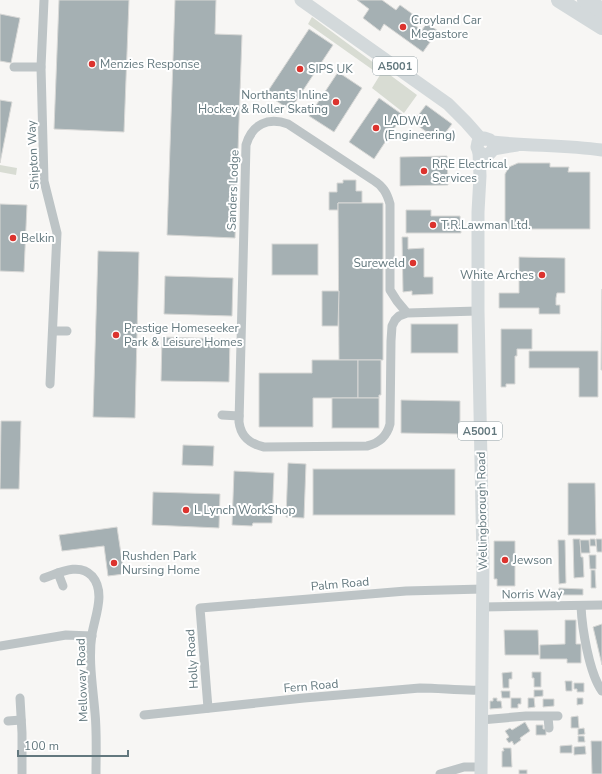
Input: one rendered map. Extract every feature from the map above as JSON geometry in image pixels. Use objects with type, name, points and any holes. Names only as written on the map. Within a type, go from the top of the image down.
[{"type":"highway","points":[[559,0],[602,27]]},
{"type":"highway","points":[[585,0],[602,10]]},
{"type":"main road","name":"A5001","points":[[301,0],[448,104],[466,122],[487,147]]},
{"type":"main road","points":[[487,147],[517,145],[574,146],[602,150]]},
{"type":"main road","name":"Wellingborough Road","points":[[480,771],[483,589],[478,311],[478,212],[480,176],[487,147]]},
{"type":"street","name":"Shipton Way","points":[[44,0],[41,67],[44,181],[57,233],[50,384]]},
{"type":"street","points":[[14,67],[41,67]]},
{"type":"street","name":"Sanders Lodge","points":[[272,121],[280,121],[288,124],[360,171],[383,188],[390,204],[390,290],[407,313],[399,316],[392,326],[390,424],[388,432],[383,439],[367,446],[264,447],[252,444],[242,434],[239,416],[246,145],[248,138],[256,127],[264,122],[272,121]]},
{"type":"street","points":[[407,313],[478,311]]},
{"type":"street","points":[[52,331],[67,330]]},
{"type":"street","points":[[222,415],[239,416]]},
{"type":"street","name":"Melloway Road","points":[[44,578],[71,569],[80,569],[88,573],[96,583],[99,594],[92,636],[96,774]]},
{"type":"street","points":[[58,573],[63,586]]},
{"type":"street","name":"Palm Road","points":[[200,608],[406,591],[483,589]]},
{"type":"street","name":"Norris Way","points":[[483,607],[602,605]]},
{"type":"street","points":[[581,606],[582,625],[594,678],[602,691]]},
{"type":"street","name":"Holly Road","points":[[200,608],[208,708]]},
{"type":"street","points":[[0,646],[60,636],[92,636]]},
{"type":"street","name":"Fern Road","points":[[144,715],[420,688],[481,690]]},
{"type":"street","points":[[20,698],[22,774]]},
{"type":"street","points":[[481,720],[526,716],[553,716],[549,728]]},
{"type":"street","points":[[8,721],[21,720]]},
{"type":"street","points":[[440,774],[464,768],[480,771]]},
{"type":"shaded area","points":[[312,17],[417,95],[404,113],[372,88],[380,75],[308,24]]},
{"type":"shaded area","points":[[0,165],[17,168],[16,175],[0,172]]},
{"type":"building","name":"Menzies Response","points":[[59,0],[129,0],[124,132],[54,129]]},
{"type":"building","points":[[175,0],[216,0],[215,34],[242,35],[235,238],[167,235]]},
{"type":"building","name":"Croyland Car Megastore","points":[[357,0],[382,0],[396,10],[400,5],[418,18],[414,25],[422,30],[427,23],[438,31],[423,52],[384,24],[380,31],[363,18],[369,9]]},
{"type":"building","points":[[0,14],[20,18],[11,63],[0,61]]},
{"type":"building","name":"SIPS UK","points":[[309,29],[333,45],[290,110],[266,94]]},
{"type":"building","name":"Northants Inline Hockey & Roller Skating","points":[[338,72],[362,88],[334,132],[309,116]]},
{"type":"building","name":"LADWA (Engineering)","points":[[379,98],[403,115],[374,159],[349,142]]},
{"type":"building","points":[[0,100],[12,102],[0,163]]},
{"type":"building","points":[[426,105],[452,124],[439,141],[413,122]]},
{"type":"building","name":"RRE Electrical Services","points":[[447,156],[448,185],[400,186],[400,157]]},
{"type":"building","points":[[518,163],[550,163],[550,167],[569,167],[568,172],[590,172],[590,229],[505,229],[505,174],[509,167]]},
{"type":"building","points":[[343,180],[356,180],[356,191],[362,191],[362,203],[338,203],[338,210],[329,210],[329,192],[337,192],[337,183],[343,183]]},
{"type":"building","points":[[338,203],[383,203],[383,360],[339,360]]},
{"type":"building","name":"Belkin","points":[[0,204],[27,205],[24,272],[0,271]]},
{"type":"building","name":"T.R.Lawman Ltd.","points":[[406,210],[431,210],[431,216],[460,216],[461,233],[406,233]]},
{"type":"building","name":"Sureweld","points":[[402,237],[408,237],[408,249],[424,248],[424,277],[433,277],[433,294],[412,295],[412,291],[403,292]]},
{"type":"building","points":[[272,244],[318,244],[318,275],[272,275]]},
{"type":"building","name":"Prestige Homeseeker Park & Leisure Homes","points":[[98,251],[139,252],[135,418],[93,417]]},
{"type":"building","name":"White Arches","points":[[519,257],[565,258],[565,293],[557,293],[556,298],[556,305],[560,305],[560,314],[539,314],[539,308],[499,308],[499,293],[519,293]]},
{"type":"building","points":[[165,276],[233,278],[232,316],[164,314]]},
{"type":"building","points":[[602,289],[602,370],[601,370]]},
{"type":"building","points":[[322,291],[339,291],[338,326],[322,326]]},
{"type":"building","points":[[411,324],[458,324],[458,353],[411,353]]},
{"type":"building","points":[[501,329],[532,329],[532,349],[517,349],[517,356],[515,356],[515,384],[506,384],[506,387],[501,387]]},
{"type":"building","points":[[162,337],[230,339],[229,382],[161,381]]},
{"type":"building","points":[[529,351],[598,351],[598,397],[579,397],[579,368],[529,368]]},
{"type":"building","points":[[312,360],[358,360],[358,398],[313,398],[313,427],[259,427],[259,373],[312,373]]},
{"type":"building","points":[[358,360],[381,360],[381,395],[379,395],[379,398],[358,398]]},
{"type":"building","points":[[332,398],[379,398],[379,428],[332,428]]},
{"type":"building","points":[[401,400],[460,401],[460,434],[401,433]]},
{"type":"building","points":[[1,421],[21,421],[19,489],[0,489]]},
{"type":"building","points":[[183,445],[214,446],[213,466],[182,465]]},
{"type":"building","points":[[288,463],[306,464],[304,518],[286,517]]},
{"type":"building","points":[[313,469],[455,469],[455,515],[313,515]]},
{"type":"building","points":[[234,471],[274,473],[272,523],[253,523],[252,526],[232,525]]},
{"type":"building","points":[[568,483],[595,483],[596,535],[568,535]]},
{"type":"building","name":"L Lynch WorkShop","points":[[153,492],[220,494],[219,528],[152,525]]},
{"type":"building","name":"Rushden Park Nursing Home","points":[[117,527],[124,574],[108,576],[104,546],[62,551],[59,535]]},
{"type":"building","points":[[573,539],[580,539],[584,577],[574,578]]},
{"type":"building","points":[[590,539],[595,539],[596,546],[590,546]]},
{"type":"building","points":[[596,539],[602,539],[602,552],[597,552]]},
{"type":"building","points":[[558,540],[565,540],[566,583],[559,584]]},
{"type":"building","points":[[580,540],[589,540],[590,553],[581,553]]},
{"type":"building","name":"Jewson","points":[[494,541],[515,541],[515,586],[497,586],[497,579],[494,579]]},
{"type":"building","points":[[589,555],[596,555],[596,569],[590,569]]},
{"type":"building","points":[[591,570],[595,570],[596,588],[591,588]]},
{"type":"building","points":[[559,588],[583,589],[583,595],[558,595]]},
{"type":"building","points":[[565,620],[576,620],[576,644],[581,644],[581,663],[567,663],[567,659],[540,659],[540,645],[565,644]]},
{"type":"building","points":[[602,624],[602,665],[593,627]]},
{"type":"building","points":[[504,630],[538,630],[539,655],[505,655]]},
{"type":"building","points":[[512,672],[512,679],[509,679],[509,688],[503,688],[502,673]]},
{"type":"building","points":[[532,672],[541,672],[541,687],[534,687]]},
{"type":"building","points":[[565,681],[572,681],[572,691],[566,691]]},
{"type":"building","points":[[574,683],[584,683],[584,692],[577,692],[577,689],[574,689]]},
{"type":"building","points":[[534,690],[543,690],[543,696],[534,697]]},
{"type":"building","points":[[501,691],[510,691],[510,698],[502,698]]},
{"type":"building","points":[[493,698],[497,698],[497,701],[501,701],[502,708],[490,709],[490,701],[493,701]]},
{"type":"building","points":[[511,698],[521,698],[521,704],[518,704],[518,708],[511,708]]},
{"type":"building","points":[[528,698],[534,698],[535,707],[528,708]]},
{"type":"building","points":[[577,698],[583,698],[583,704],[577,705]]},
{"type":"building","points":[[543,699],[554,699],[554,706],[543,707]]},
{"type":"building","points":[[578,716],[579,728],[571,728],[571,717]]},
{"type":"building","points":[[525,722],[530,731],[520,738],[521,740],[514,745],[512,741],[509,743],[506,739],[509,737],[505,731],[510,728],[512,730]]},
{"type":"building","points":[[536,725],[543,725],[543,729],[546,729],[546,735],[536,735]]},
{"type":"building","points":[[584,728],[585,734],[578,735],[578,729]]},
{"type":"building","points":[[578,736],[584,736],[585,742],[578,742]]},
{"type":"building","points":[[591,741],[602,741],[602,774],[592,774]]},
{"type":"building","points":[[572,745],[572,753],[560,753],[560,746]]},
{"type":"building","points":[[585,746],[586,754],[574,755],[574,747]]},
{"type":"building","points":[[503,748],[511,748],[512,767],[502,767]]},
{"type":"building","points":[[519,770],[527,770],[527,774],[519,774]]},
{"type":"place","name":"Croyland Car Megastore","points":[[403,27]]},
{"type":"place","name":"Menzies Response","points":[[92,64]]},
{"type":"place","name":"SIPS UK","points":[[300,69]]},
{"type":"place","name":"Northants Inline Hockey & Roller Skating","points":[[336,102]]},
{"type":"place","name":"LADWA (Engineering)","points":[[376,128]]},
{"type":"place","name":"RRE Electrical Services","points":[[424,171]]},
{"type":"place","name":"T.R.Lawman Ltd.","points":[[433,225]]},
{"type":"place","name":"Belkin","points":[[13,238]]},
{"type":"place","name":"Sureweld","points":[[413,263]]},
{"type":"place","name":"White Arches","points":[[542,275]]},
{"type":"place","name":"Prestige Homeseeker Park & Leisure Homes","points":[[116,335]]},
{"type":"place","name":"L Lynch WorkShop","points":[[186,510]]},
{"type":"place","name":"Jewson","points":[[505,560]]},
{"type":"place","name":"Rushden Park Nursing Home","points":[[114,563]]}]
